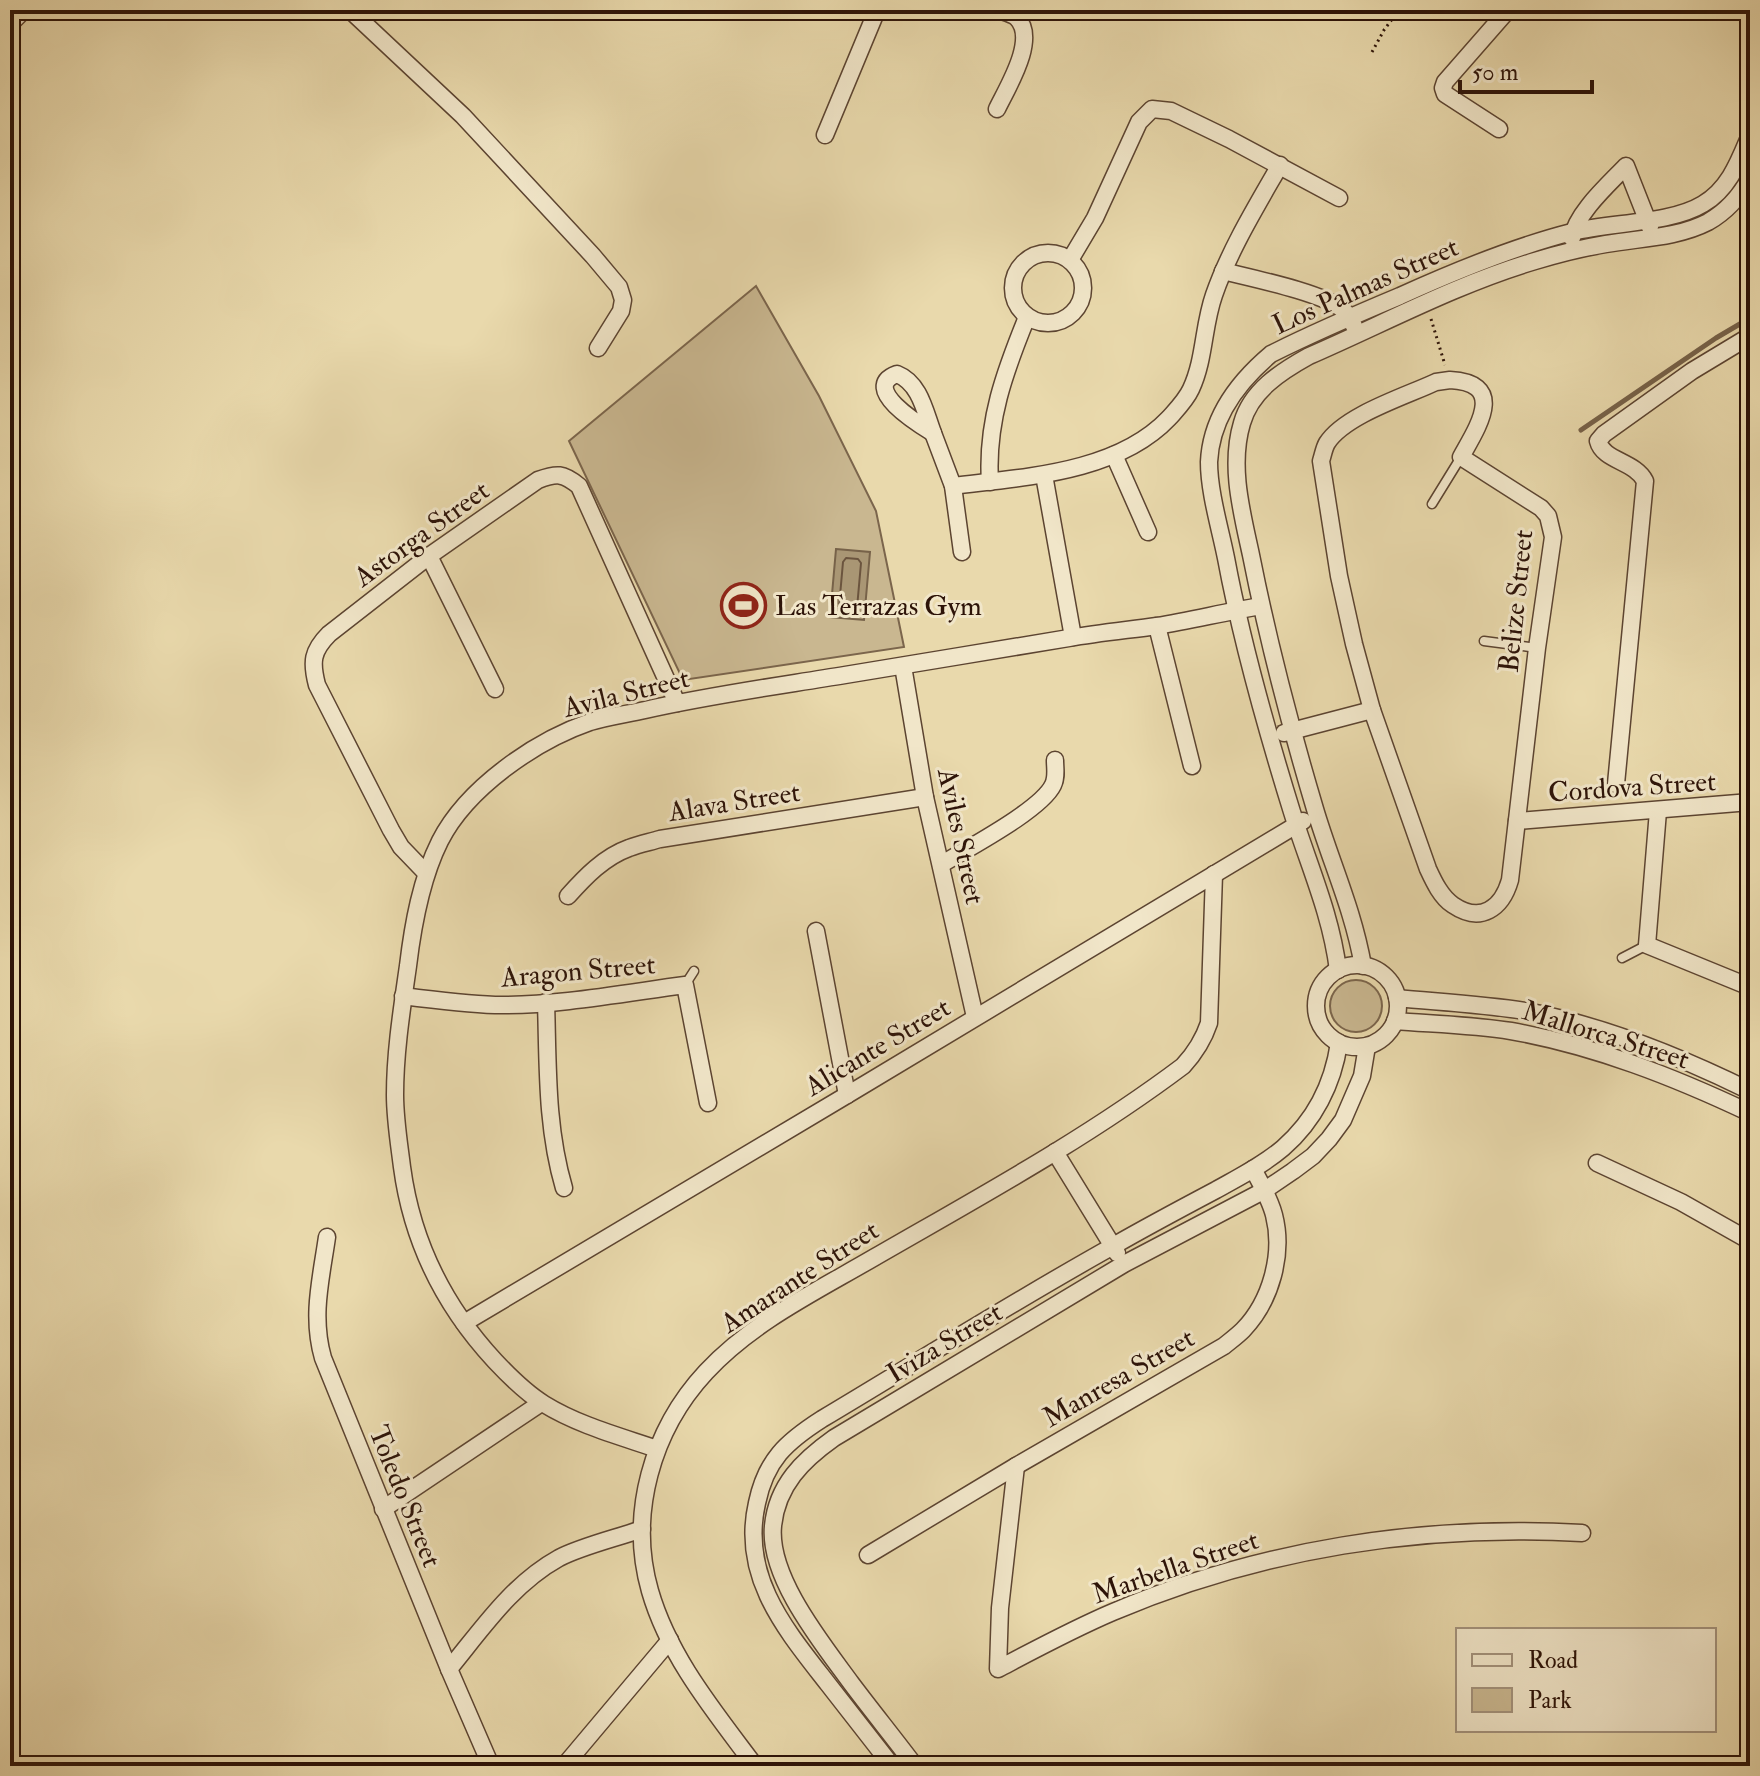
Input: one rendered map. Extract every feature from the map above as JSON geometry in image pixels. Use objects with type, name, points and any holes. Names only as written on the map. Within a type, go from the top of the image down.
[{"type":"street","points":[[10,24],[24,10]]},
{"type":"street","points":[[350,10],[463,116],[619,287],[623,300],[621,311],[598,348]]},
{"type":"street","points":[[825,135],[877,10]]},
{"type":"street","points":[[997,109],[1023,52],[1023,29],[1016,17],[999,10]]},
{"type":"street","points":[[1499,129],[1445,94],[1443,88],[1508,10]]},
{"type":"street","points":[[1070,260],[1095,218],[1139,122],[1152,109],[1171,111],[1339,198]]},
{"type":"street","name":"Los Palmas Street","points":[[1338,970],[1327,911],[1269,738],[1236,610],[1209,462],[1222,412],[1235,389],[1271,354],[1466,267],[1572,232],[1689,211],[1723,189],[1748,144]]},
{"type":"street","points":[[953,486],[1044,475],[1114,455],[1139,443],[1159,428],[1189,393],[1198,373],[1213,298],[1223,271],[1280,165]]},
{"type":"street","points":[[1570,251],[1572,232],[1579,220],[1626,166],[1653,237]]},
{"type":"street","name":"Los Palmas Street","points":[[1363,966],[1349,903],[1316,813],[1292,731],[1261,606],[1242,510],[1237,478],[1238,439],[1253,399],[1286,369],[1501,272],[1570,251],[1674,233],[1709,221],[1736,199],[1750,178]]},
{"type":"street","points":[[1047,253],[1059,254],[1070,260],[1078,268],[1084,289],[1077,310],[1069,318],[1047,324],[1027,317],[1019,308],[1013,284],[1024,262],[1035,255],[1047,253]]},
{"type":"street","points":[[1223,271],[1330,302],[1350,317],[1358,335]]},
{"type":"street","points":[[990,482],[988,456],[997,403],[1027,317]]},
{"type":"street","points":[[1616,784],[1645,481],[1636,469],[1602,451],[1598,441],[1682,378],[1750,336]]},
{"type":"street","points":[[1450,380],[1471,384],[1478,390],[1485,405],[1483,417],[1461,457]]},
{"type":"street","name":"Belize Street","points":[[1450,380],[1436,382],[1359,416],[1339,429],[1326,445],[1321,461],[1339,576],[1372,710],[1435,885],[1453,906],[1478,913],[1500,903],[1507,893],[1510,880],[1553,537],[1548,516],[1541,508],[1461,457]]},
{"type":"street","points":[[933,433],[953,486],[962,552]]},
{"type":"street","points":[[1114,455],[1148,532]]},
{"type":"street","name":"Astorga Street","points":[[426,873],[401,847],[391,830],[317,685],[314,655],[319,643],[329,634],[429,556],[538,480],[554,474],[569,478],[579,486],[677,703]]},
{"type":"street","points":[[1044,475],[1073,637]]},
{"type":"street","points":[[429,556],[495,689]]},
{"type":"street","name":"Avila Street","points":[[657,1449],[599,1430],[541,1403],[509,1376],[464,1323],[443,1291],[413,1223],[397,1129],[397,1056],[412,936],[426,873],[453,819],[487,784],[543,743],[590,722],[677,703],[1073,637],[1157,626],[1261,606]]},
{"type":"street","points":[[1157,626],[1192,766]]},
{"type":"street","name":"Aviles Street","points":[[903,666],[925,797],[975,1017]]},
{"type":"street","points":[[1269,738],[1372,710]]},
{"type":"street","points":[[942,864],[1025,813],[1048,793],[1056,777],[1055,760]]},
{"type":"street","name":"Alava Street","points":[[568,896],[586,875],[609,858],[628,848],[660,839],[925,797]]},
{"type":"street","name":"Cordova Street","points":[[1517,821],[1750,802]]},
{"type":"street","points":[[1658,811],[1647,945],[1750,987]]},
{"type":"street","name":"Alicante Street","points":[[464,1323],[1316,813]]},
{"type":"street","name":"Amarante Street","points":[[752,1765],[691,1678],[657,1613],[649,1587],[642,1529],[644,1503],[657,1449],[673,1418],[705,1373],[741,1341],[787,1309],[1055,1152],[1183,1066],[1204,1039],[1209,1023],[1214,874]]},
{"type":"street","points":[[816,931],[847,1095]]},
{"type":"street","points":[[1363,966],[1381,973],[1393,988],[1397,1009],[1395,1021],[1379,1040],[1367,1046],[1353,1047],[1329,1036],[1321,1026],[1316,1001],[1320,988],[1338,970],[1363,966]]},
{"type":"street","name":"Aragon Street","points":[[403,996],[498,1005],[546,1002],[690,978],[708,1103]]},
{"type":"street","name":"Mallorca Street","points":[[1397,998],[1500,1007],[1558,1018],[1624,1038],[1750,1091]]},
{"type":"street","points":[[546,1002],[549,1114],[564,1188]]},
{"type":"street","name":"Mallorca Street","points":[[1395,1021],[1508,1031],[1571,1045],[1682,1081],[1750,1113]]},
{"type":"street","name":"Iviza Street","points":[[892,1766],[799,1646],[772,1604],[761,1579],[753,1555],[753,1533],[761,1486],[772,1463],[797,1435],[1113,1246],[1282,1150],[1313,1114],[1325,1092],[1336,1067],[1339,1043]]},
{"type":"street","name":"Iviza Street","points":[[915,1766],[817,1636],[780,1570],[773,1528],[784,1488],[799,1466],[834,1438],[1124,1264],[1265,1190],[1313,1156],[1343,1120],[1362,1076],[1367,1046]]},
{"type":"street","points":[[1055,1152],[1124,1264]]},
{"type":"street","points":[[1597,1163],[1681,1202],[1750,1241]]},
{"type":"street","name":"Manresa Street","points":[[868,1555],[1224,1346],[1243,1330],[1261,1307],[1270,1284],[1278,1236],[1274,1214],[1253,1169]]},
{"type":"street","name":"Toledo Street","points":[[327,1237],[316,1317],[323,1358],[491,1766]]},
{"type":"street","points":[[383,1509],[541,1403]]},
{"type":"street","name":"Marbella Street","points":[[1016,1466],[1000,1608],[998,1669],[1112,1612],[1171,1589],[1226,1571],[1292,1555],[1353,1543],[1459,1532],[1531,1530],[1582,1533]]},
{"type":"street","points":[[449,1669],[500,1607],[537,1572],[562,1557],[642,1529]]},
{"type":"street","points":[[564,1766],[670,1640]]},
{"type":"lane","points":[[1432,504],[1461,457]]},
{"type":"lane","points":[[1484,641],[1537,648]]},
{"type":"lane","points":[[1622,958],[1647,945]]},
{"type":"path","points":[[1372,52],[1399,10]]},
{"type":"path","points":[[1427,304],[1450,380]]},
{"type":"green space","points":[[756,286],[819,396],[876,511],[904,647],[683,680],[569,441]]},
{"type":"green space","points":[[1356,980],[1374,988],[1382,1006],[1374,1024],[1356,1032],[1338,1024],[1330,1006],[1338,988]]},
{"type":"water","points":[[836,549],[870,552],[864,620],[830,617]]},
{"type":"waterway","points":[[1581,430],[1750,318]]},
{"type":"place","name":"Las Terrazas Gym","points":[[744,605]]}]
